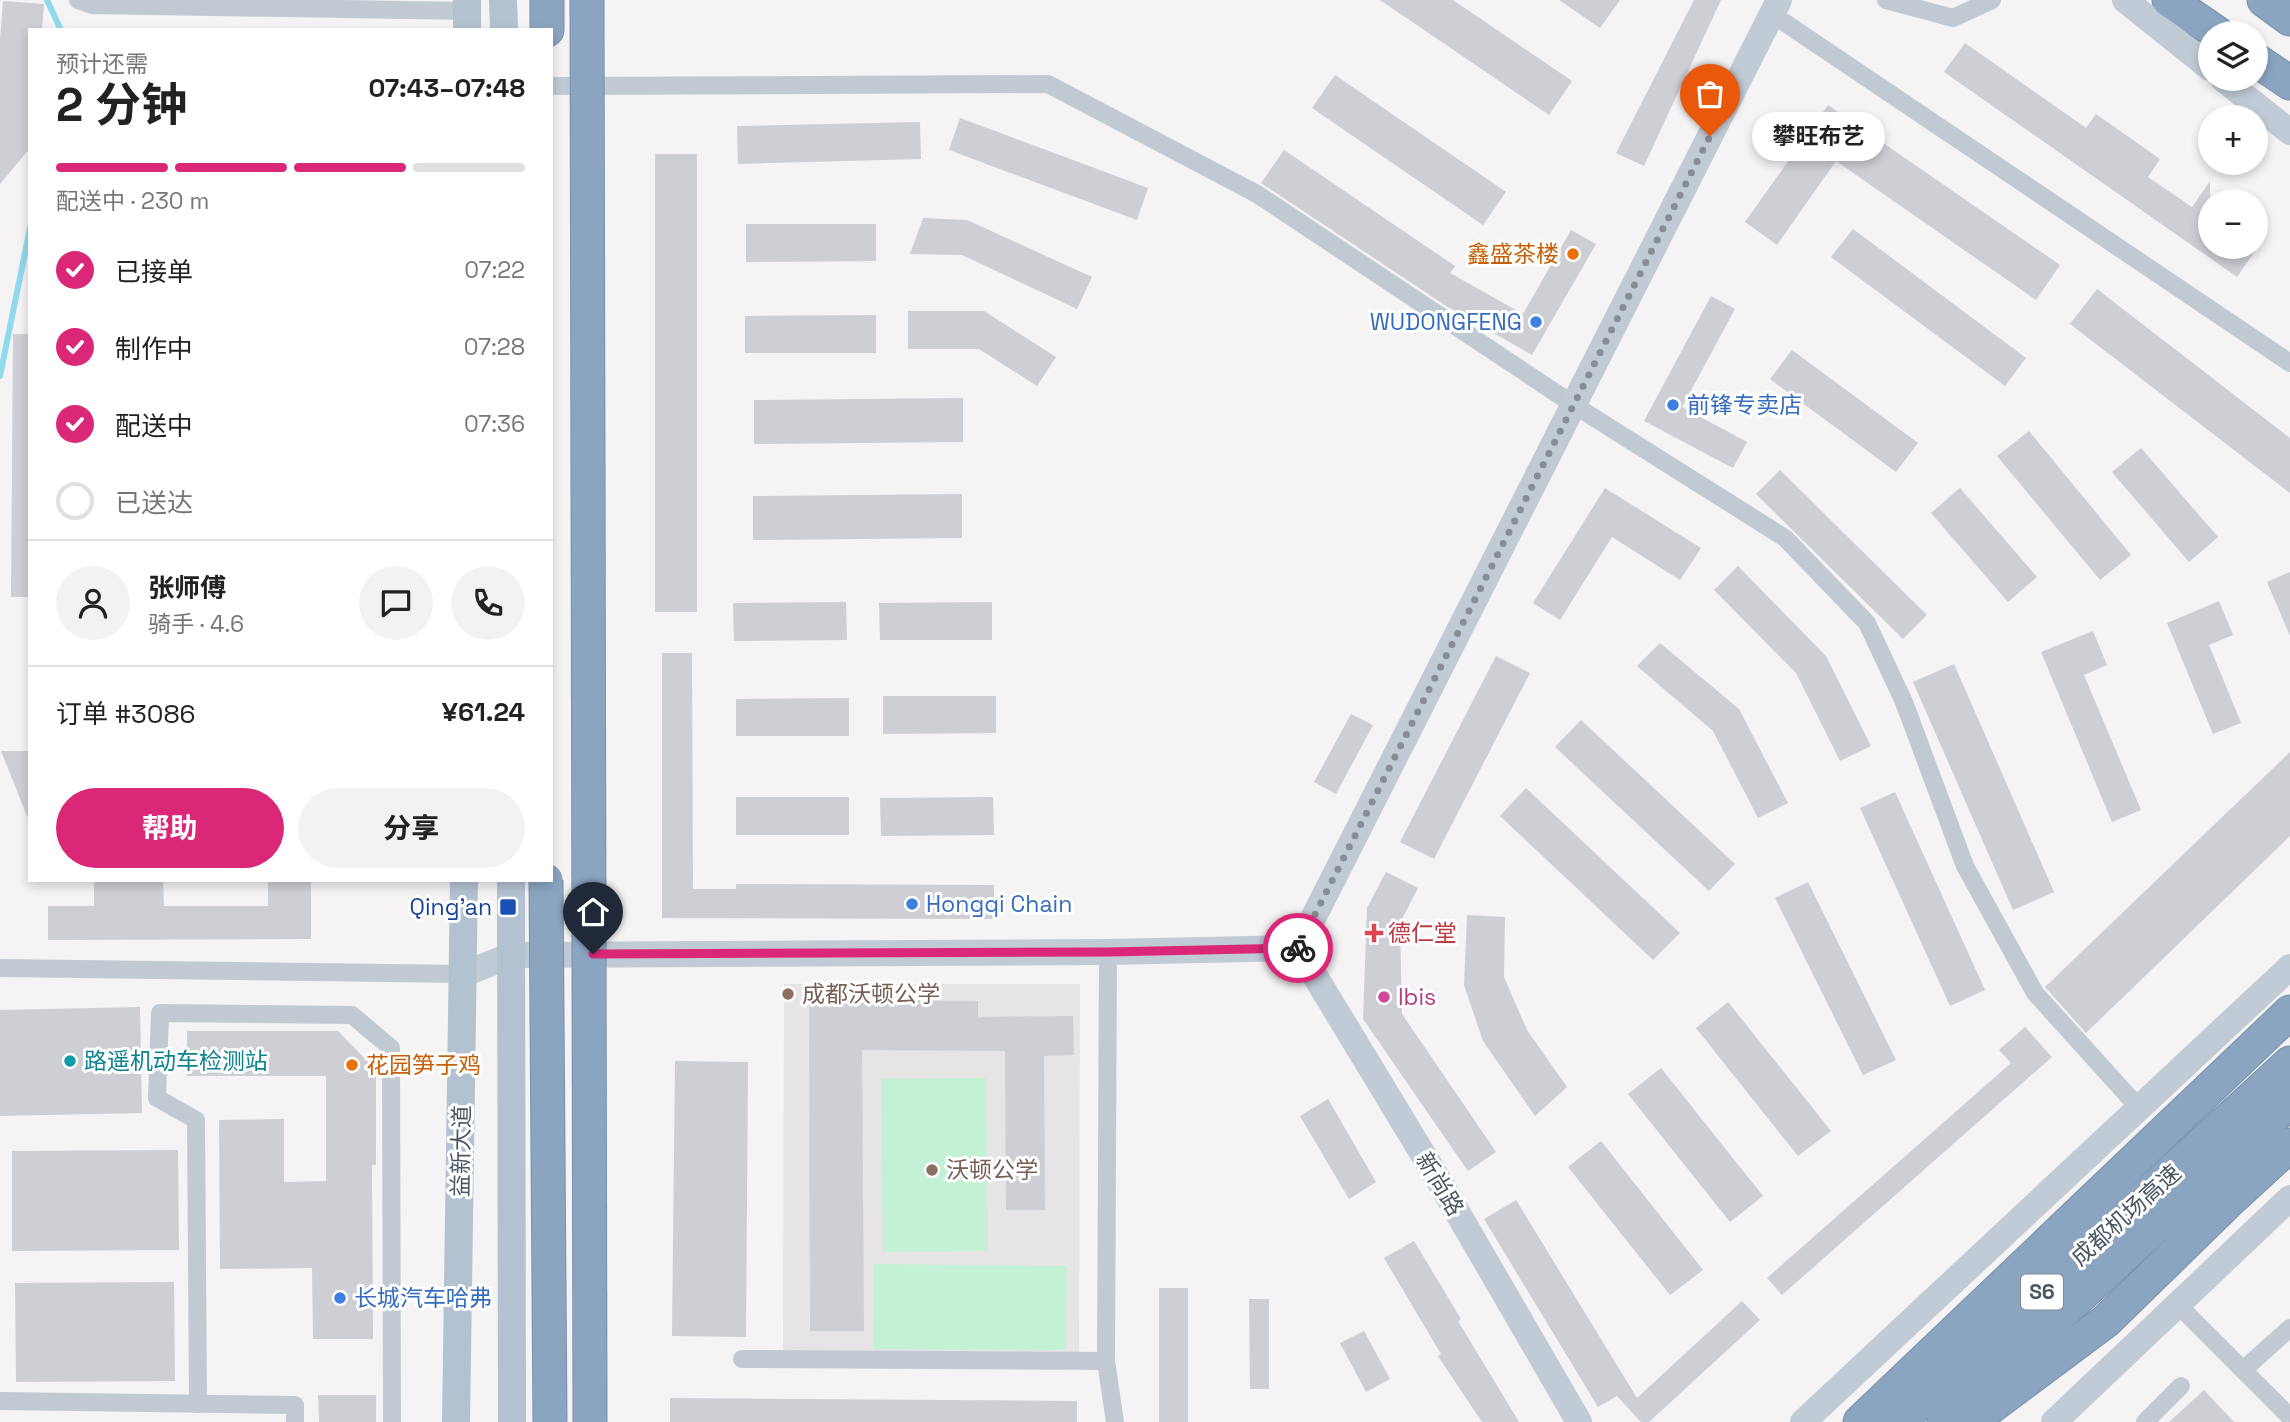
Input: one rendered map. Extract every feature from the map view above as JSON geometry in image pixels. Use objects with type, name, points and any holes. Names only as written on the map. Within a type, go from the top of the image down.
[{"type":"highway","points":[[547,0],[547,28]]},
{"type":"highway","points":[[587,0],[590,1422]]},
{"type":"highway","points":[[2168,0],[2199,21]]},
{"type":"highway","points":[[2264,0],[2290,19]]},
{"type":"highway","points":[[2268,68],[2290,83]]},
{"type":"highway","points":[[546,882],[550,1422]]},
{"type":"highway","points":[[1860,1422],[2290,1012]]},
{"type":"highway","name":"成都机场高速","points":[[1899,1422],[2290,1063]]},
{"type":"highway","name":"成都机场高速","points":[[1944,1422],[2290,1102]]},
{"type":"highway","points":[[1971,1422],[2106,1321],[2290,1145]]},
{"type":"main road","points":[[503,0],[503,28]]},
{"type":"main road","name":"益新大道","points":[[456,1422],[464,882]]},
{"type":"main road","points":[[511,882],[512,1422]]},
{"type":"street","points":[[78,0],[92,5],[467,14]]},
{"type":"street","points":[[1886,0],[1953,18],[1992,0]]},
{"type":"street","points":[[2125,0],[2198,58]]},
{"type":"street","points":[[0,968],[464,974],[512,955],[1108,952],[1298,948],[1775,7],[2290,363]]},
{"type":"street","points":[[553,86],[1048,85],[1257,194],[1574,405],[1784,538],[1867,623],[1904,702],[1965,866],[2035,993],[2139,1108]]},
{"type":"street","points":[[2239,91],[2290,132]]},
{"type":"street","name":"新尚路","points":[[1298,948],[1438,1179],[1579,1422]]},
{"type":"street","points":[[1108,952],[1106,1361],[1115,1422]]},
{"type":"street","points":[[1803,1422],[2290,967]]},
{"type":"street","points":[[198,1404],[196,1120],[158,1098],[160,1013],[352,1016],[391,1048],[392,1422]]},
{"type":"street","points":[[2054,1422],[2290,1198]]},
{"type":"street","points":[[2178,1306],[2290,1417]]},
{"type":"street","points":[[2243,1370],[2290,1328]]},
{"type":"street","points":[[742,1359],[1106,1361]]},
{"type":"street","points":[[2145,1422],[2181,1386]]},
{"type":"street","points":[[0,1401],[295,1405],[295,1422]]},
{"type":"shaded area","name":"沃顿公学","points":[[784,984],[1080,984],[1079,1357],[783,1357]]},
{"type":"green space","points":[[986,1078],[988,1251],[883,1252],[881,1079]]},
{"type":"green space","points":[[874,1264],[1067,1266],[1066,1350],[873,1349]]},
{"type":"building","points":[[1380,0],[1453,0],[1572,81],[1549,115]]},
{"type":"building","points":[[1559,0],[1620,0],[1600,28]]},
{"type":"building","points":[[1694,0],[1721,0],[1644,166],[1616,153]]},
{"type":"building","points":[[3,1],[44,4],[42,28],[28,28],[28,150],[0,184],[0,41]]},
{"type":"building","points":[[1965,43],[2086,128],[2096,114],[2160,159],[2148,177],[2192,207],[2198,198],[2198,250],[1944,72]]},
{"type":"building","points":[[1335,75],[1506,192],[1483,225],[1312,108]]},
{"type":"building","points":[[1828,105],[2060,265],[2036,300],[1836,161],[1777,245],[1745,222]]},
{"type":"building","points":[[960,118],[1148,188],[1137,220],[949,150]]},
{"type":"building","points":[[920,122],[921,159],[738,164],[737,126]]},
{"type":"building","points":[[1284,150],[1455,266],[1450,273],[1523,314],[1571,230],[1596,244],[1532,355],[1443,304],[1261,183]]},
{"type":"building","points":[[655,154],[697,154],[697,612],[655,612]]},
{"type":"building","points":[[923,218],[967,220],[1092,277],[1077,309],[962,255],[910,254]]},
{"type":"building","points":[[746,224],[876,224],[876,261],[746,262]]},
{"type":"building","points":[[1853,229],[2026,358],[2005,386],[1831,257]]},
{"type":"building","points":[[2211,259],[2250,259],[2237,277]]},
{"type":"building","points":[[2097,289],[2290,438],[2290,493],[2070,324]]},
{"type":"building","points":[[1711,296],[1735,309],[1682,407],[1747,442],[1733,468],[1644,421]]},
{"type":"building","points":[[908,311],[984,311],[1056,357],[1037,386],[979,349],[908,349]]},
{"type":"building","points":[[876,315],[876,353],[745,353],[745,316]]},
{"type":"building","points":[[13,334],[28,334],[28,597],[11,597]]},
{"type":"building","points":[[1792,350],[1918,443],[1896,472],[1770,379]]},
{"type":"building","points":[[963,398],[963,442],[754,444],[754,400]]},
{"type":"building","points":[[2029,431],[2131,555],[2100,580],[1997,456]]},
{"type":"building","points":[[2141,448],[2218,537],[2189,562],[2112,472]]},
{"type":"building","points":[[1780,470],[1927,615],[1903,639],[1756,494]]},
{"type":"building","points":[[1605,488],[1701,548],[1680,580],[1612,537],[1560,620],[1533,603]]},
{"type":"building","points":[[1960,488],[2037,577],[2008,602],[1931,513]]},
{"type":"building","points":[[962,494],[962,538],[753,540],[753,496]]},
{"type":"building","points":[[1738,566],[1826,656],[1871,746],[1840,761],[1796,673],[1714,590]]},
{"type":"building","points":[[2290,572],[2290,636],[2267,582]]},
{"type":"building","points":[[2219,601],[2233,635],[2209,645],[2241,723],[2213,734],[2167,623]]},
{"type":"building","points":[[846,602],[847,640],[734,641],[733,603]]},
{"type":"building","points":[[992,602],[992,640],[880,640],[879,603]]},
{"type":"building","points":[[2093,631],[2107,665],[2084,675],[2141,810],[2112,822],[2041,652]]},
{"type":"building","points":[[1660,643],[1739,709],[1788,803],[1758,818],[1713,731],[1637,666]]},
{"type":"building","points":[[662,653],[692,653],[693,889],[736,889],[736,884],[994,885],[994,919],[662,918]]},
{"type":"building","points":[[1496,656],[1530,673],[1434,859],[1400,842]]},
{"type":"building","points":[[1954,664],[2054,892],[2013,910],[1913,682]]},
{"type":"building","points":[[883,696],[996,696],[996,733],[883,734]]},
{"type":"building","points":[[849,698],[849,736],[736,736],[736,699]]},
{"type":"building","points":[[1351,714],[1373,725],[1336,794],[1314,782]]},
{"type":"building","points":[[1581,720],[1735,864],[1709,891],[1555,747]]},
{"type":"building","points":[[1,751],[28,751],[28,818]]},
{"type":"building","points":[[2290,752],[2290,836],[2086,1033],[2045,987]]},
{"type":"building","points":[[1526,788],[1680,933],[1653,960],[1500,816]]},
{"type":"building","points":[[1895,792],[1985,990],[1950,1006],[1860,808]]},
{"type":"building","points":[[736,797],[849,797],[849,835],[736,835]]},
{"type":"building","points":[[993,797],[994,835],[881,836],[880,798]]},
{"type":"building","points":[[1386,872],[1418,888],[1400,923],[1402,1014],[1496,1152],[1468,1171],[1363,1019],[1367,908]]},
{"type":"building","points":[[94,882],[163,882],[164,906],[268,906],[268,882],[311,882],[311,939],[48,940],[48,906],[94,906]]},
{"type":"building","points":[[1808,882],[1896,1060],[1863,1075],[1775,898]]},
{"type":"building","points":[[1467,915],[1505,917],[1504,977],[1527,1030],[1567,1087],[1535,1116],[1483,1041],[1464,985]]},
{"type":"building","points":[[809,1000],[978,1001],[978,1017],[1073,1016],[1074,1055],[1044,1056],[1045,1210],[1006,1210],[1005,1051],[862,1050],[864,1331],[810,1331]]},
{"type":"building","points":[[1728,1002],[1831,1131],[1798,1156],[1696,1028]]},
{"type":"building","name":"路遥机动车检测站","points":[[140,1007],[142,1113],[0,1116],[0,1010]]},
{"type":"building","points":[[2025,1027],[2052,1057],[1782,1295],[1767,1278],[2011,1063],[1999,1050]]},
{"type":"building","points":[[187,1031],[338,1031],[376,1070],[376,1165],[372,1165],[373,1339],[313,1339],[312,1268],[220,1269],[219,1120],[284,1119],[284,1182],[326,1181],[326,1076],[187,1076]]},
{"type":"building","points":[[675,1061],[748,1062],[746,1337],[672,1336]]},
{"type":"building","points":[[1661,1068],[1763,1196],[1730,1222],[1628,1094]]},
{"type":"building","points":[[1328,1099],[1376,1182],[1349,1199],[1300,1116]]},
{"type":"building","points":[[1601,1141],[1703,1270],[1670,1295],[1568,1167]]},
{"type":"building","points":[[178,1150],[179,1250],[12,1251],[12,1151]]},
{"type":"building","points":[[1516,1200],[1637,1398],[1742,1301],[1760,1320],[1649,1422],[1641,1422],[1617,1396],[1598,1407],[1484,1219]]},
{"type":"building","points":[[1414,1241],[1519,1422],[1482,1422],[1438,1356],[1441,1354],[1384,1258]]},
{"type":"building","points":[[174,1282],[175,1381],[16,1382],[15,1283]]},
{"type":"building","points":[[1159,1288],[1188,1288],[1188,1422],[1159,1422]]},
{"type":"building","points":[[1249,1299],[1269,1299],[1269,1389],[1250,1389]]},
{"type":"building","points":[[1364,1331],[1390,1379],[1366,1392],[1340,1343]]},
{"type":"building","points":[[2204,1390],[2234,1422],[2169,1422]]},
{"type":"building","points":[[318,1395],[376,1395],[376,1422],[319,1422]]},
{"type":"building","points":[[670,1398],[1077,1401],[1077,1422],[670,1422]]},
{"type":"waterway","points":[[47,0],[60,28]]},
{"type":"waterway","points":[[0,376],[28,238]]},
{"type":"way so far","points":[[1298,948],[1710,136]]},
{"type":"place","name":"攀旺布艺","points":[[1710,136]]},
{"type":"place","name":"鑫盛茶楼","points":[[1573,254]]},
{"type":"place","name":"WUDONGFENG","points":[[1536,322]]},
{"type":"place","name":"前锋专卖店","points":[[1673,405]]},
{"type":"place","name":"Hongqi Chain","points":[[912,904]]},
{"type":"place","name":"Qing'an","points":[[508,907]]},
{"type":"place","name":"德仁堂","points":[[1374,933]]},
{"type":"place","name":"成都沃顿公学","points":[[788,994]]},
{"type":"place","name":"Ibis","points":[[1384,997]]},
{"type":"place","name":"路遥机动车检测站","points":[[70,1061]]},
{"type":"place","name":"花园笋子鸡","points":[[352,1065]]},
{"type":"place","name":"沃顿公学","points":[[932,1170]]},
{"type":"place","name":"长城汽车哈弗","points":[[340,1298]]},
{"type":"route","points":[[593,954],[1108,952],[1298,948]]}]
